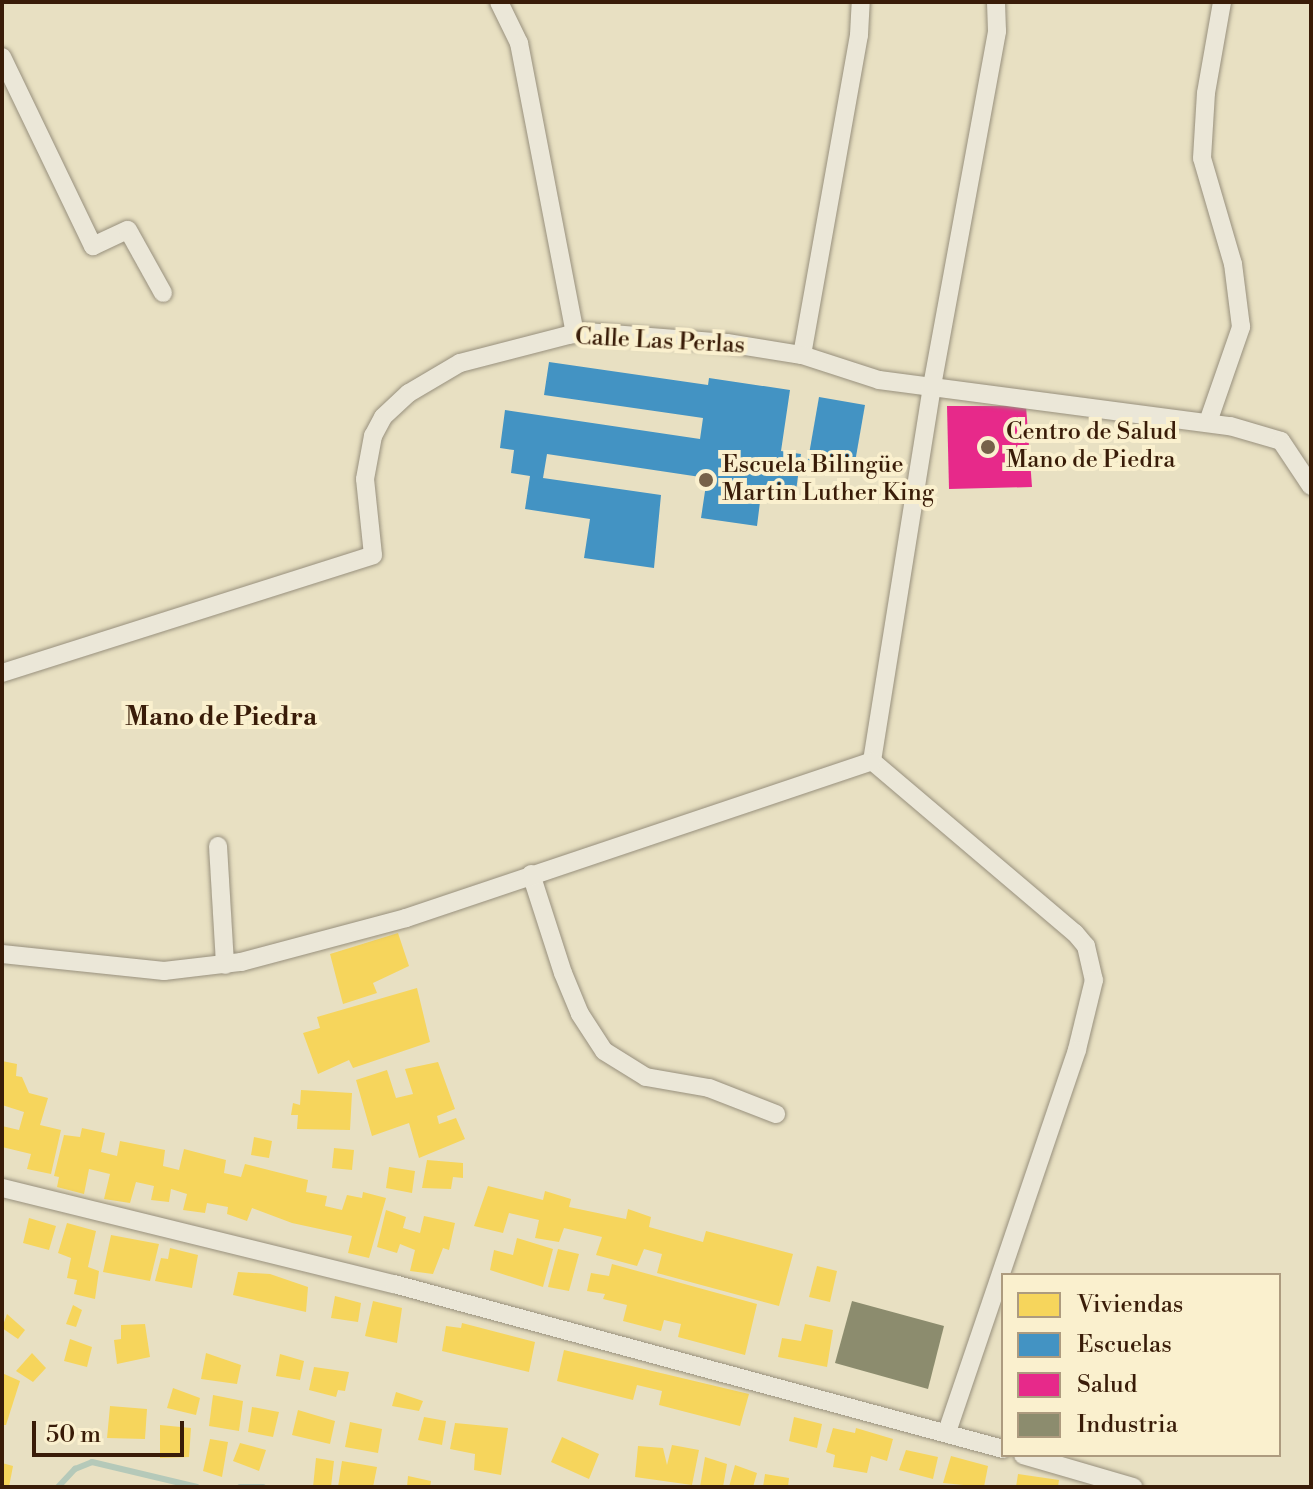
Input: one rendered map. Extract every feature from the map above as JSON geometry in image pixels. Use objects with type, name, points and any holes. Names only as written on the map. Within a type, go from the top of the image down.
[{"type":"street","points":[[499,2],[519,43],[575,334]]},
{"type":"street","points":[[802,355],[859,35],[861,2]]},
{"type":"street","points":[[872,761],[932,386],[997,31],[996,2]]},
{"type":"street","points":[[1208,422],[1241,327],[1233,264],[1202,158],[1206,93],[1222,2]]},
{"type":"street","points":[[2,57],[93,246],[128,230],[163,293]]},
{"type":"street","name":"Calle Las Perlas","points":[[2,673],[373,555],[365,479],[373,436],[383,417],[409,393],[460,363],[575,334],[727,343],[802,355],[879,380],[1208,422],[1281,441],[1303,457],[1311,486]]},
{"type":"street","points":[[2,954],[164,971],[225,965],[406,918],[872,761]]},
{"type":"street","points":[[872,761],[1075,933],[1086,946],[1094,980],[1077,1050],[947,1431]]},
{"type":"street","points":[[218,846],[225,965]]},
{"type":"street","points":[[531,874],[563,973],[580,1014],[604,1051],[646,1077],[709,1088],[776,1114]]},
{"type":"street","points":[[2,1188],[394,1284],[947,1431],[1001,1448]]},
{"type":"street","points":[[1030,1457],[1133,1487]]},
{"type":"building: Viviendas","points":[[398,933],[409,966],[373,983],[377,993],[343,1004],[330,954]]},
{"type":"building: Viviendas","points":[[417,988],[430,1042],[353,1068],[349,1060],[318,1074],[303,1033],[320,1028],[317,1017]]},
{"type":"building: Viviendas","points":[[2,1061],[17,1064],[16,1076],[22,1077],[29,1093],[48,1098],[40,1125],[61,1130],[51,1174],[27,1169],[31,1154],[2,1147],[2,1126],[19,1130],[24,1112],[2,1105]]},
{"type":"building: Viviendas","points":[[438,1062],[455,1109],[437,1116],[439,1124],[456,1118],[465,1139],[419,1158],[409,1123],[372,1136],[356,1080],[387,1070],[396,1098],[413,1094],[405,1069]]},
{"type":"building: Viviendas","points":[[301,1090],[352,1093],[350,1130],[297,1129],[298,1115],[291,1115],[293,1103],[300,1105]]},
{"type":"building: Viviendas","points":[[82,1128],[105,1133],[101,1152],[117,1156],[120,1141],[165,1150],[163,1166],[179,1170],[184,1149],[226,1160],[224,1173],[241,1177],[245,1164],[308,1180],[306,1192],[327,1196],[325,1206],[342,1210],[347,1195],[362,1198],[363,1192],[386,1198],[369,1258],[348,1253],[352,1236],[292,1223],[252,1208],[247,1221],[227,1214],[228,1207],[207,1203],[205,1213],[183,1210],[187,1194],[171,1189],[169,1202],[151,1200],[154,1186],[136,1182],[130,1203],[104,1199],[110,1174],[89,1169],[84,1194],[57,1187],[59,1177],[54,1176],[64,1135],[80,1137]]},
{"type":"building: Viviendas","points":[[254,1137],[272,1141],[269,1158],[251,1155]]},
{"type":"building: Viviendas","points":[[334,1148],[354,1150],[352,1170],[332,1168]]},
{"type":"building: Viviendas","points":[[427,1160],[463,1163],[463,1178],[453,1177],[451,1189],[422,1188]]},
{"type":"building: Viviendas","points":[[389,1167],[415,1171],[412,1193],[386,1188]]},
{"type":"building: Viviendas","points":[[488,1186],[543,1200],[545,1191],[571,1199],[569,1207],[626,1219],[628,1209],[651,1217],[649,1227],[703,1242],[706,1231],[793,1254],[779,1306],[657,1273],[662,1254],[644,1249],[637,1266],[596,1255],[602,1237],[564,1228],[559,1242],[535,1238],[539,1220],[509,1213],[503,1233],[474,1226]]},
{"type":"building: Viviendas","points":[[386,1210],[406,1217],[403,1228],[420,1233],[424,1216],[455,1223],[449,1250],[443,1248],[433,1274],[410,1271],[415,1250],[400,1244],[397,1253],[377,1247]]},
{"type":"building: Viviendas","points":[[29,1218],[56,1226],[49,1250],[23,1243]]},
{"type":"building: Viviendas","points":[[67,1223],[96,1231],[88,1267],[99,1271],[95,1299],[74,1294],[77,1280],[67,1278],[71,1258],[58,1253]]},
{"type":"building: Viviendas","points":[[111,1235],[159,1244],[150,1281],[103,1272]]},
{"type":"building: Viviendas","points":[[517,1238],[553,1249],[543,1287],[490,1270],[494,1250],[513,1255]]},
{"type":"building: Viviendas","points":[[170,1248],[198,1255],[192,1288],[155,1281],[161,1258],[168,1259]]},
{"type":"building: Viviendas","points":[[558,1249],[579,1254],[569,1291],[548,1287]]},
{"type":"building: Viviendas","points":[[612,1264],[757,1304],[745,1355],[678,1337],[681,1324],[664,1320],[661,1331],[623,1321],[627,1305],[603,1299],[605,1294],[587,1291],[591,1273],[609,1276]]},
{"type":"building: Viviendas","points":[[817,1266],[837,1271],[830,1302],[809,1297]]},
{"type":"building: Viviendas","points":[[238,1272],[270,1274],[308,1287],[306,1312],[233,1295]]},
{"type":"building: Viviendas","points":[[335,1296],[361,1303],[358,1322],[331,1318]]},
{"type":"building: Viviendas","points":[[373,1301],[402,1308],[397,1343],[365,1336]]},
{"type":"building: Viviendas","points":[[73,1305],[82,1310],[76,1327],[66,1324]]},
{"type":"building: Viviendas","points":[[7,1314],[25,1330],[18,1339],[2,1328]]},
{"type":"building: Viviendas","points":[[462,1323],[535,1342],[529,1372],[442,1351],[446,1326],[461,1328]]},
{"type":"building: Viviendas","points":[[145,1324],[150,1357],[117,1364],[114,1340],[121,1339],[121,1325]]},
{"type":"building: Viviendas","points":[[805,1324],[833,1330],[827,1367],[778,1357],[782,1338],[801,1341]]},
{"type":"building: Viviendas","points":[[70,1339],[92,1347],[87,1367],[64,1361]]},
{"type":"building: Viviendas","points":[[564,1350],[749,1394],[740,1426],[659,1405],[662,1391],[637,1385],[633,1400],[557,1381]]},
{"type":"building: Viviendas","points":[[32,1353],[46,1368],[33,1382],[16,1371]]},
{"type":"building: Viviendas","points":[[206,1353],[241,1365],[237,1384],[201,1379]]},
{"type":"building: Viviendas","points":[[280,1354],[304,1361],[300,1380],[276,1376]]},
{"type":"building: Viviendas","points":[[314,1367],[349,1372],[345,1391],[338,1390],[336,1397],[309,1390]]},
{"type":"building: Viviendas","points":[[2,1373],[20,1381],[6,1425],[2,1425]]},
{"type":"building: Viviendas","points":[[173,1388],[200,1398],[196,1415],[167,1408]]},
{"type":"building: Viviendas","points":[[396,1392],[423,1401],[419,1411],[392,1406]]},
{"type":"building: Viviendas","points":[[213,1395],[243,1401],[239,1431],[209,1426]]},
{"type":"building: Viviendas","points":[[110,1406],[147,1409],[145,1439],[107,1438]]},
{"type":"building: Viviendas","points":[[252,1407],[279,1412],[273,1437],[248,1432]]},
{"type":"building: Viviendas","points":[[298,1410],[335,1421],[330,1444],[292,1435]]},
{"type":"building: Viviendas","points":[[424,1417],[446,1421],[442,1445],[418,1440]]},
{"type":"building: Viviendas","points":[[794,1417],[822,1424],[817,1448],[789,1441]]},
{"type":"building: Viviendas","points":[[350,1422],[382,1429],[378,1453],[345,1447]]},
{"type":"building: Viviendas","points":[[455,1423],[508,1428],[501,1475],[474,1470],[475,1454],[450,1449]]},
{"type":"building: Viviendas","points":[[160,1425],[191,1428],[189,1457],[160,1458]]},
{"type":"building: Viviendas","points":[[833,1428],[855,1433],[856,1428],[893,1439],[887,1461],[871,1456],[867,1473],[833,1467],[835,1455],[826,1452]]},
{"type":"building: Viviendas","points":[[562,1437],[599,1454],[589,1479],[551,1462]]},
{"type":"building: Viviendas","points":[[210,1439],[228,1442],[222,1477],[203,1471]]},
{"type":"building: Viviendas","points":[[240,1443],[266,1450],[259,1471],[233,1461]]},
{"type":"building: Viviendas","points":[[672,1445],[699,1450],[692,1485],[635,1477],[638,1446],[663,1448],[667,1465]]},
{"type":"building: Viviendas","points":[[906,1450],[938,1457],[933,1479],[899,1470]]},
{"type":"building: Viviendas","points":[[951,1456],[988,1466],[984,1487],[943,1483]]},
{"type":"building: Viviendas","points":[[705,1457],[727,1464],[723,1487],[700,1487]]},
{"type":"building: Viviendas","points":[[316,1458],[334,1461],[331,1487],[313,1487]]},
{"type":"building: Viviendas","points":[[342,1461],[377,1467],[373,1487],[338,1487]]},
{"type":"building: Viviendas","points":[[2,1463],[13,1466],[9,1487],[2,1487]]},
{"type":"building: Viviendas","points":[[735,1465],[757,1473],[753,1487],[729,1487]]},
{"type":"building: Viviendas","points":[[765,1474],[789,1478],[788,1487],[763,1487]]},
{"type":"building: Viviendas","points":[[1018,1474],[1059,1480],[1058,1487],[1016,1487]]},
{"type":"building: Viviendas","points":[[408,1476],[431,1481],[430,1487],[407,1487]]},
{"type":"building: Escuelas","points":[[549,362],[708,385],[709,378],[790,390],[781,451],[801,454],[796,491],[762,486],[757,526],[701,518],[707,478],[547,454],[543,478],[661,495],[654,568],[584,558],[590,519],[525,509],[530,476],[511,473],[514,450],[500,448],[505,410],[700,439],[703,418],[544,395]]},
{"type":"building: Escuelas","points":[[819,397],[865,405],[854,468],[808,460]]},
{"type":"building: Salud","name":"Centro de Salud Mano de Piedra","points":[[947,406],[1026,406],[1032,487],[949,489]]},
{"type":"building: Industria","points":[[852,1301],[944,1326],[928,1389],[835,1363]]},
{"type":"waterway","points":[[58,1487],[75,1469],[92,1462],[197,1487]]},
{"type":"waterway","points":[[240,1487],[263,1487]]},
{"type":"place","name":"Centro de Salud Mano de Piedra","points":[[988,447]]},
{"type":"place","name":"Escuela Bilingüe Martin Luther King","points":[[706,480]]},
{"type":"district","name":"Mano de Piedra","points":[[221,718]]}]
